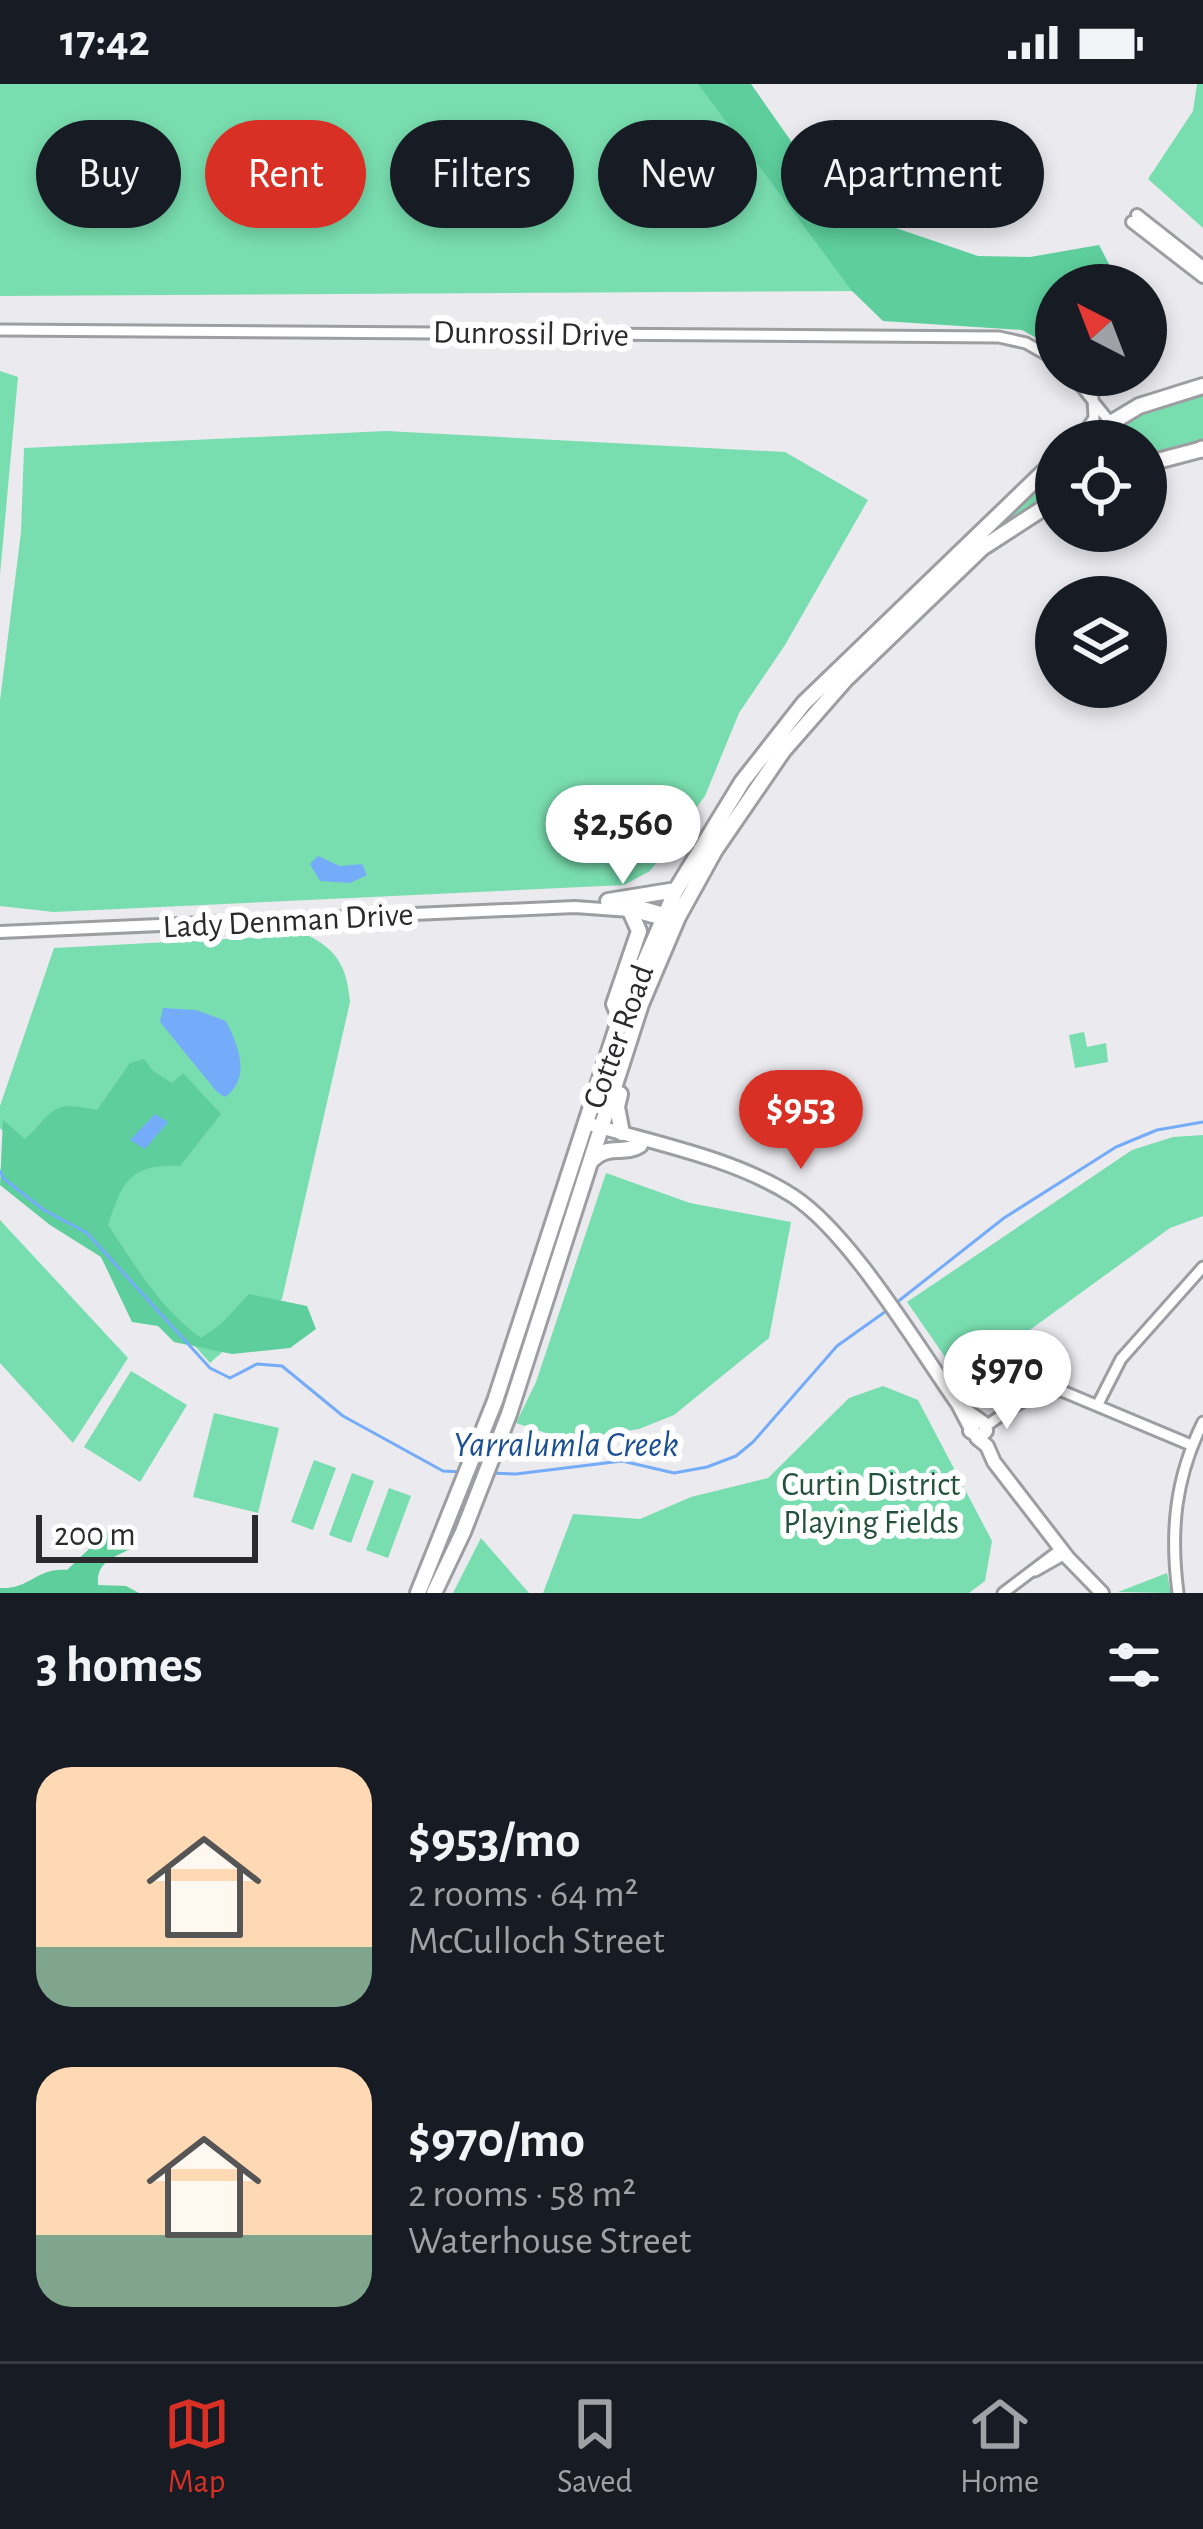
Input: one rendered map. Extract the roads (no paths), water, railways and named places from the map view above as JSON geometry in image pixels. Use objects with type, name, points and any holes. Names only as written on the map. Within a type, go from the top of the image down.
[{"type":"main road","points":[[1114,420],[1203,382]]},
{"type":"main road","points":[[1167,458],[1203,449]]},
{"type":"main road","name":"Cotter Road","points":[[670,918],[676,890],[742,782],[804,703],[1035,480]]},
{"type":"main road","name":"Cotter Road","points":[[418,1593],[477,1452],[628,1019],[670,918],[736,815],[826,701],[982,548],[1035,514]]},
{"type":"main road","points":[[608,901],[676,890]]},
{"type":"main road","points":[[622,1133],[617,1106],[638,1040],[614,1004],[639,931],[630,911]]},
{"type":"main road","points":[[592,1129],[622,1133],[647,1145]]},
{"type":"main road","points":[[592,1129],[728,1167],[791,1194],[833,1230],[979,1428],[994,1462],[1102,1593]]},
{"type":"main road","name":"Cotter Road","points":[[434,1593],[494,1453],[587,1166],[592,1129]]},
{"type":"main road","points":[[587,1166],[602,1151],[647,1145]]},
{"type":"street","points":[[1203,266],[1134,218],[1203,277]]},
{"type":"street","name":"Dunrossil Drive","points":[[0,330],[999,337],[1035,348]]},
{"type":"street","name":"Lady Denman Drive","points":[[575,907],[608,901],[641,904],[670,918]]},
{"type":"street","name":"Lady Denman Drive","points":[[0,932],[575,907],[670,918]]},
{"type":"street","points":[[1098,1404],[1121,1359],[1203,1267]]},
{"type":"street","points":[[979,1428],[1044,1391],[1062,1391],[1191,1445]]},
{"type":"street","points":[[1178,1593],[1173,1525],[1183,1466],[1203,1422]]},
{"type":"street","points":[[1003,1593],[1063,1551]]},
{"type":"water","points":[[318,856],[340,866],[362,864],[367,875],[350,883],[320,881],[310,864]]},
{"type":"water","points":[[163,1008],[196,1010],[226,1021],[240,1071],[225,1097],[160,1022]]},
{"type":"water","points":[[155,1114],[168,1122],[145,1149],[130,1140]]},
{"type":"waterway","name":"Yarralumla Creek","points":[[896,1303],[1004,1218],[1116,1147],[1157,1130],[1203,1122]]},
{"type":"waterway","name":"Yarralumla Creek","points":[[0,1171],[44,1210],[87,1233],[210,1368],[230,1378],[257,1364],[282,1366],[343,1416],[443,1471],[462,1472]]},
{"type":"waterway","name":"Yarralumla Creek","points":[[489,1473],[622,1461],[674,1473],[736,1456],[837,1346],[889,1309]]},
{"type":"park label","name":"Curtin District Playing Fields","points":[[871,1502]]}]
